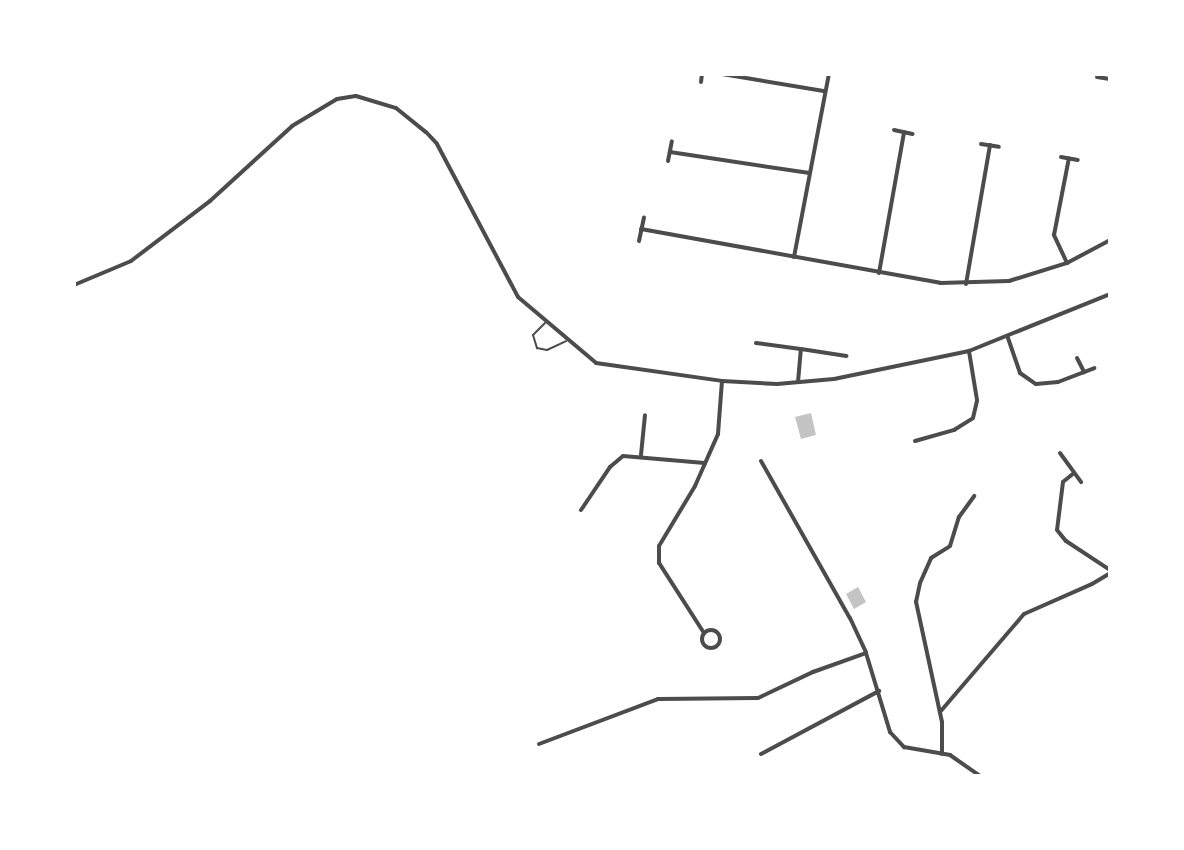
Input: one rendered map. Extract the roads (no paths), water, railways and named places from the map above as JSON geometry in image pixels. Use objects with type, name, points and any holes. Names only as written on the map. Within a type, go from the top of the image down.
[{"type":"street","points":[[701,82],[702,74]]},
{"type":"street","points":[[722,74],[824,91]]},
{"type":"street","points":[[794,257],[829,74]]},
{"type":"street","points":[[1097,77],[1108,77]]},
{"type":"street","points":[[74,285],[131,261],[210,201],[292,126],[337,99],[356,96],[396,108],[437,144],[513,291],[545,323],[596,363],[722,381],[798,382],[895,368],[969,351],[1008,338],[1110,294]]},
{"type":"street","points":[[894,130],[913,134]]},
{"type":"street","points":[[879,273],[904,132]]},
{"type":"street","points":[[668,161],[672,141]]},
{"type":"street","points":[[981,144],[999,147]]},
{"type":"street","points":[[966,284],[990,145]]},
{"type":"street","points":[[670,152],[809,173]]},
{"type":"street","points":[[1061,157],[1078,160]]},
{"type":"street","points":[[1067,263],[1054,235],[1069,158]]},
{"type":"street","points":[[639,241],[644,218]]},
{"type":"street","points":[[641,229],[879,273],[966,284],[1009,281],[1067,263],[1109,243]]},
{"type":"street","points":[[1008,338],[1020,373],[1026,379],[1047,384],[1094,368]]},
{"type":"street","points":[[756,343],[846,356]]},
{"type":"street","points":[[798,382],[801,349]]},
{"type":"street","points":[[915,441],[954,430],[973,418],[977,391],[969,351]]},
{"type":"street","points":[[1077,358],[1084,372]]},
{"type":"street","points":[[704,633],[716,631],[718,645],[705,646],[704,633],[659,563],[659,546],[718,434],[722,381]]},
{"type":"street","points":[[641,455],[645,415]]},
{"type":"street","points":[[1060,453],[1081,482]]},
{"type":"street","points":[[581,510],[610,467],[623,456],[641,455],[705,463]]},
{"type":"street","points":[[761,461],[850,618],[866,653],[890,732],[898,742],[956,758],[980,776]]},
{"type":"street","points":[[940,712],[1024,614],[1092,584],[1110,571],[1066,541],[1057,530],[1063,482],[1074,473]]},
{"type":"street","points":[[942,754],[940,712],[916,602],[931,558],[950,546],[959,517],[974,496]]},
{"type":"street","points":[[539,744],[658,699],[758,698],[813,672],[866,653]]},
{"type":"street","points":[[761,754],[879,691]]},
{"type":"lane","points":[[545,323],[533,335],[537,348],[547,350],[566,341]]}]
